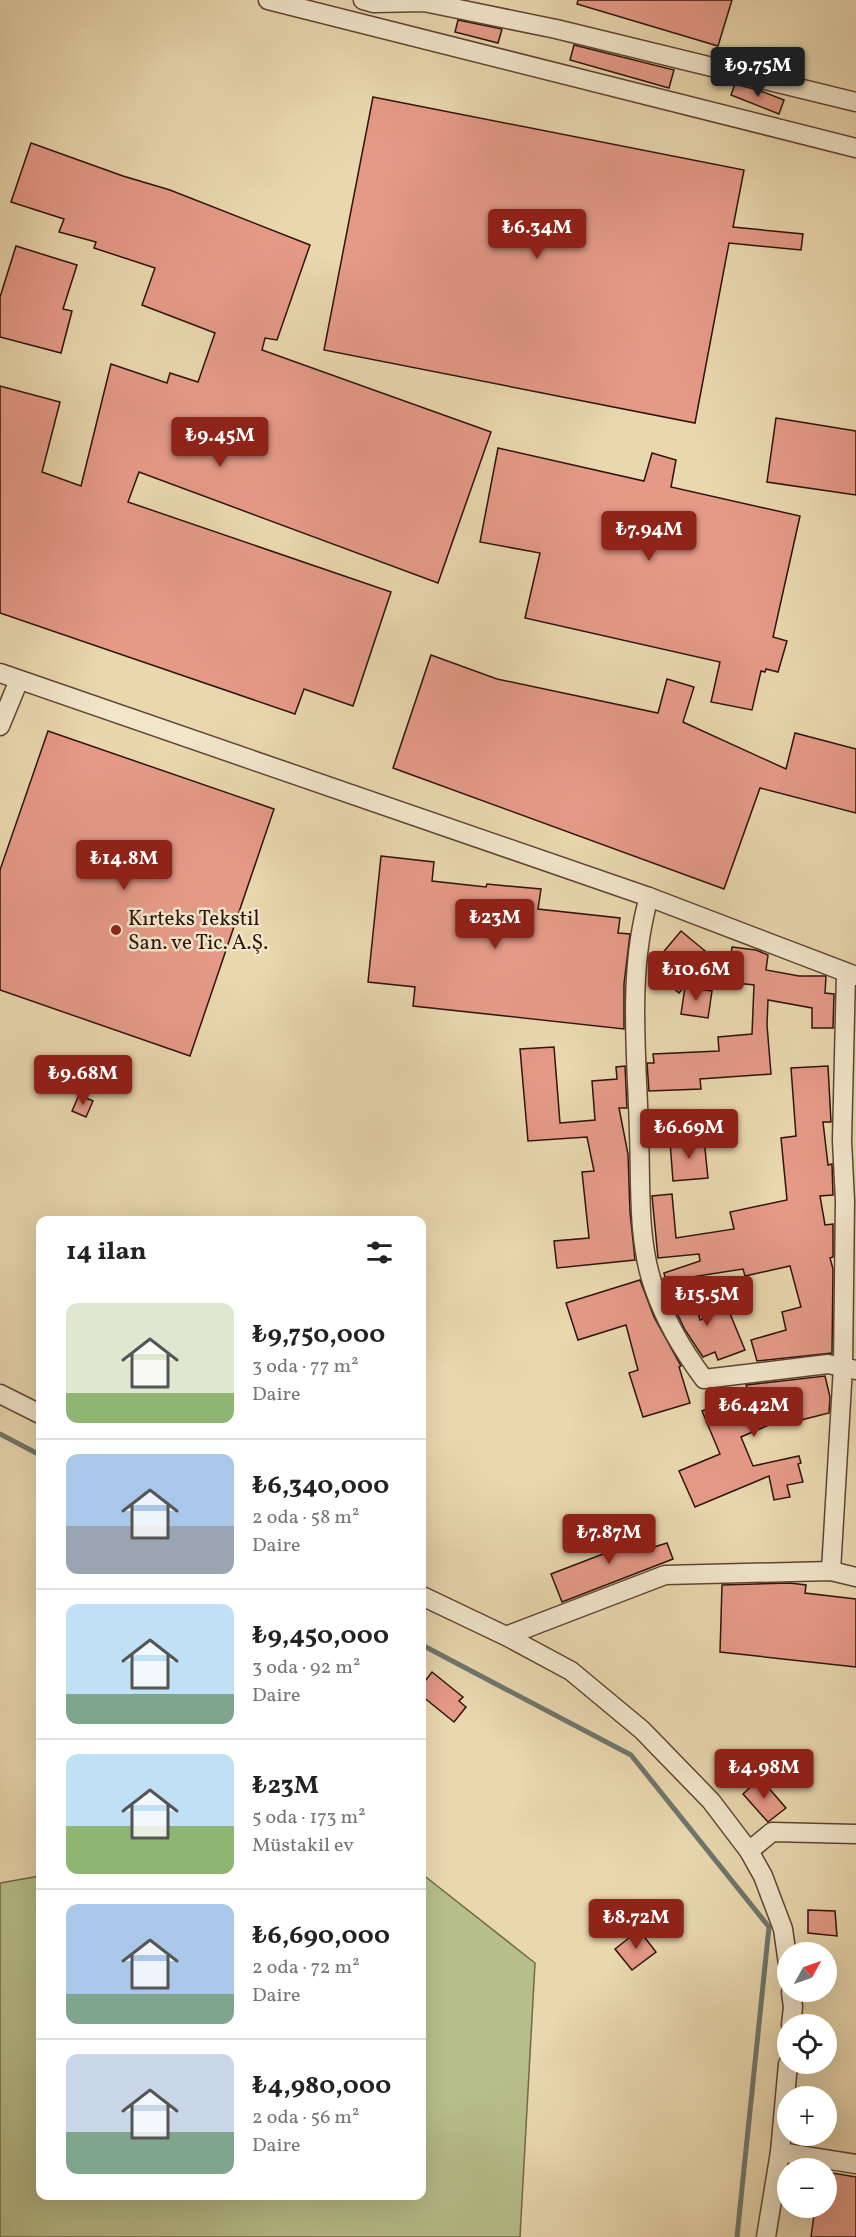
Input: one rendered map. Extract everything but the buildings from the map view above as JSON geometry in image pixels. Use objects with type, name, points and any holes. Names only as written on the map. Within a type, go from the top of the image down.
[{"type":"street","points":[[268,0],[856,148]]},
{"type":"street","points":[[363,0],[374,3],[424,2],[556,29],[856,102]]},
{"type":"street","points":[[0,673],[649,897],[851,975],[843,1141],[850,1369],[831,1571]]},
{"type":"street","points":[[0,726],[19,680]]},
{"type":"street","points":[[649,897],[640,926],[635,998],[644,1241],[654,1287],[690,1361],[704,1379],[828,1364],[850,1369]]},
{"type":"street","points":[[0,1394],[36,1412]]},
{"type":"street","points":[[506,1636],[665,1575],[831,1571],[856,1576]]},
{"type":"street","points":[[426,1598],[506,1636],[571,1671],[642,1730],[711,1801],[748,1851],[763,1876],[783,1929],[785,1942]]},
{"type":"street","points":[[748,1851],[772,1832],[856,1834]]},
{"type":"street","points":[[766,2237],[780,2152],[787,2074]]},
{"type":"street","points":[[780,2152],[856,2164]]},
{"type":"green space","points":[[36,1877],[36,2200],[426,2200],[426,1877],[535,1963],[520,2237],[0,2237],[0,1883]]},
{"type":"waterway","points":[[0,1434],[36,1453]]},
{"type":"waterway","points":[[426,1647],[631,1755],[769,1927],[737,2237]]},
{"type":"place","name":"Kırteks Tekstil San. ve Tic. A.Ş.","points":[[116,930]]}]
